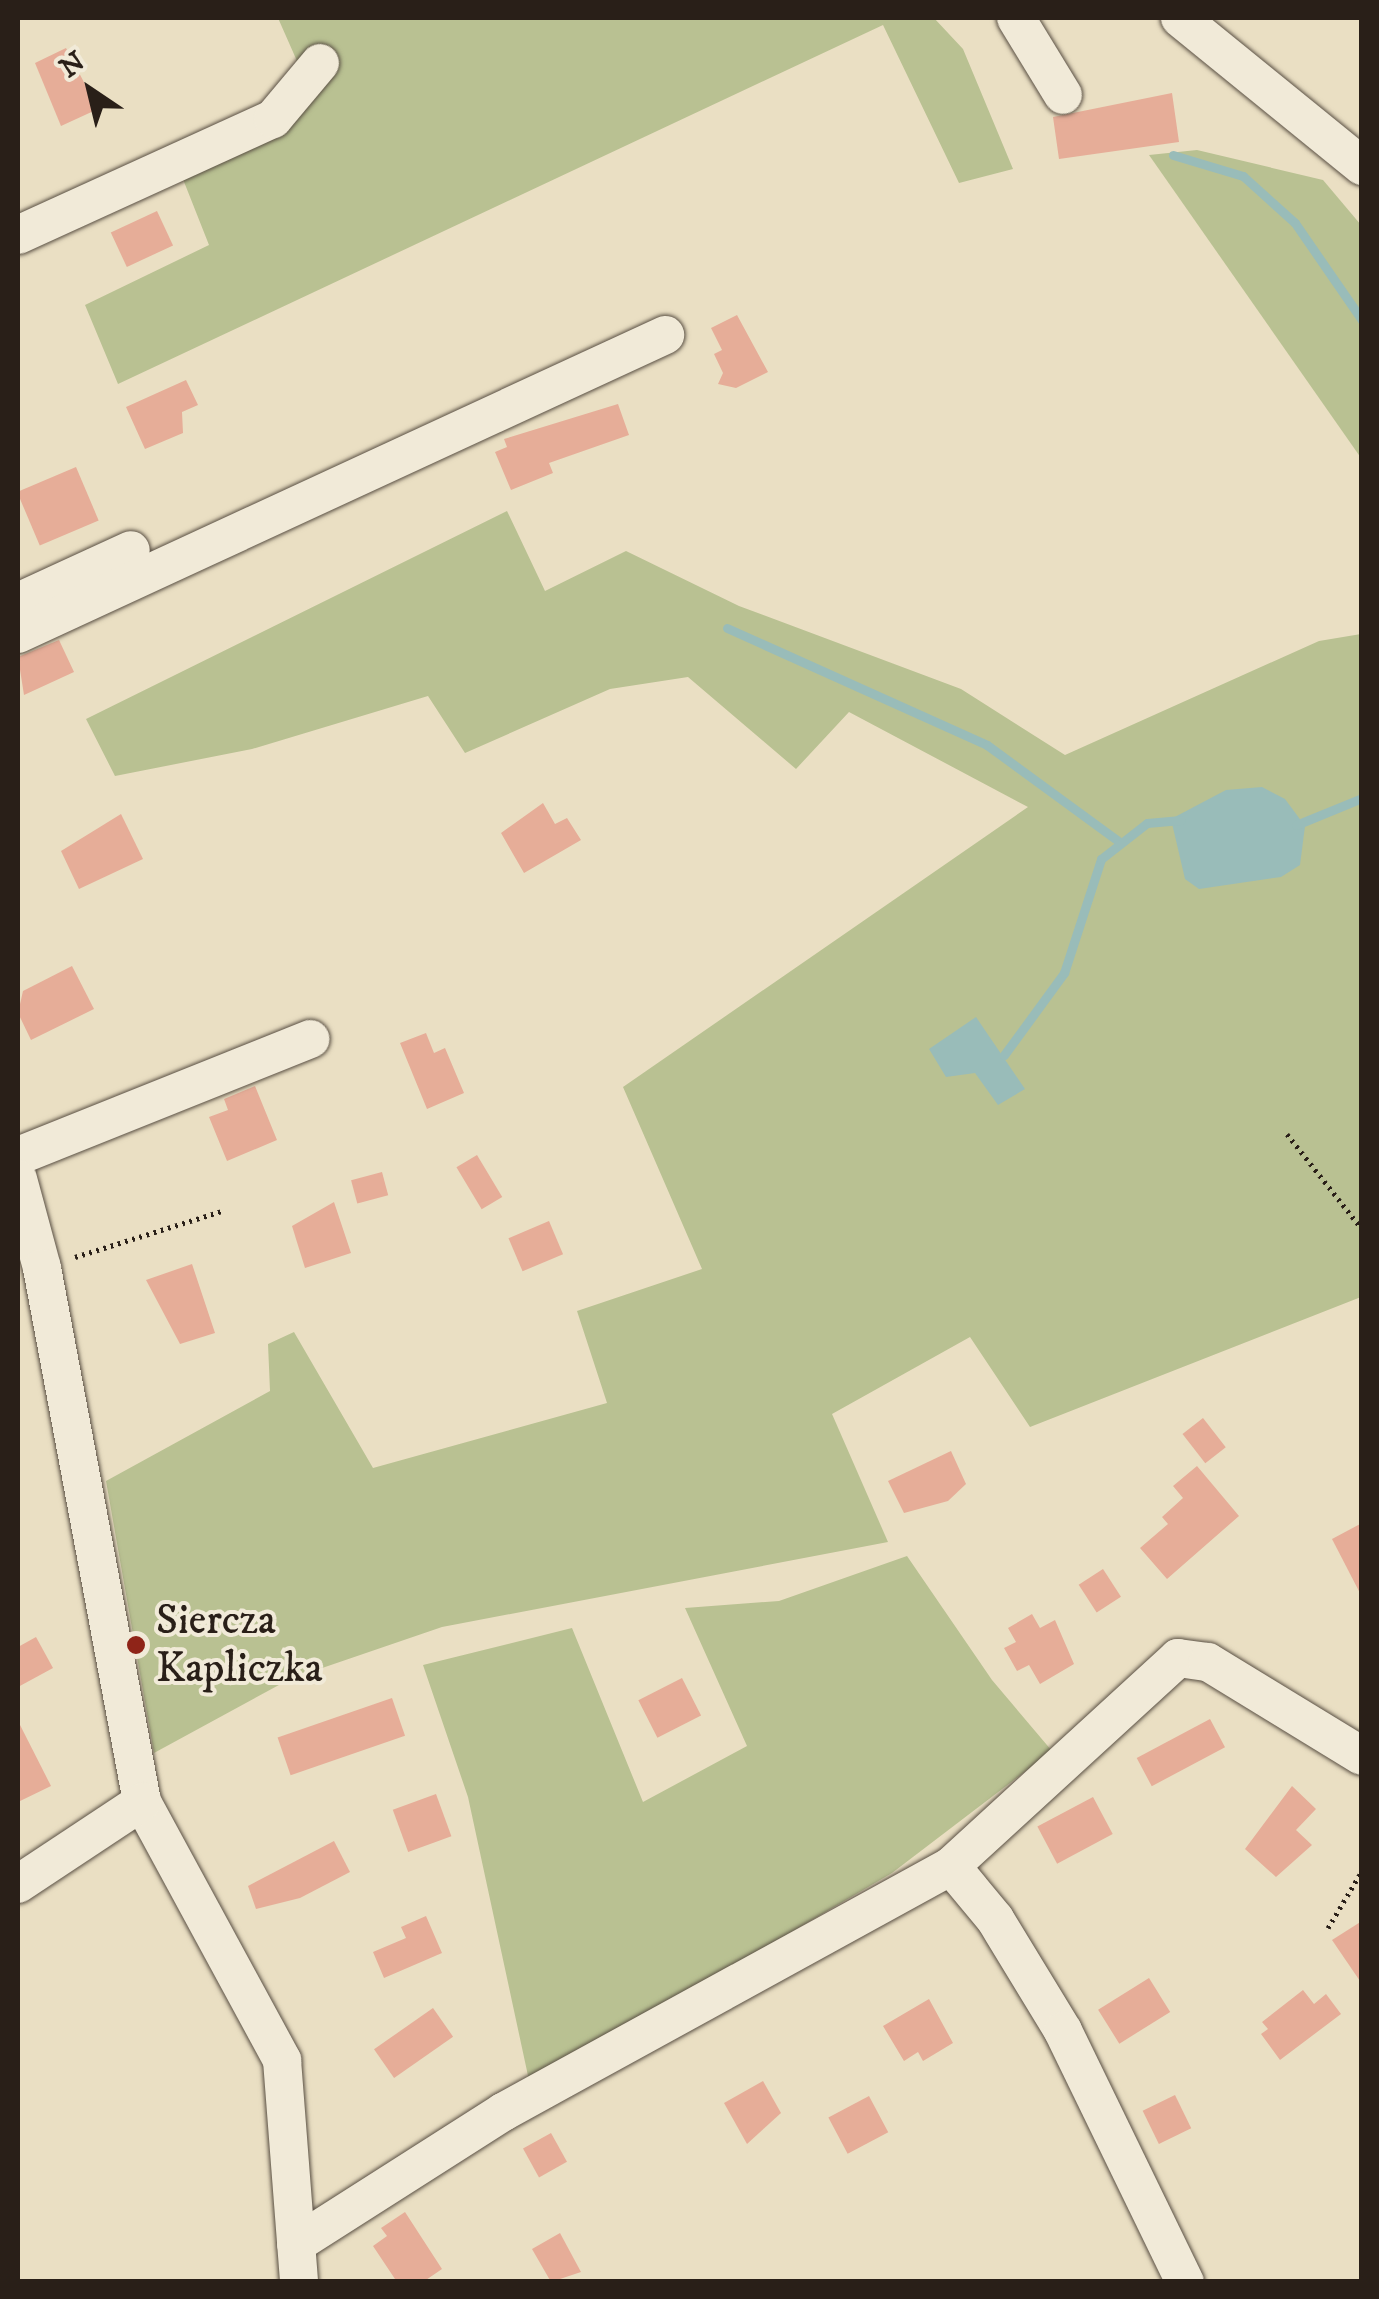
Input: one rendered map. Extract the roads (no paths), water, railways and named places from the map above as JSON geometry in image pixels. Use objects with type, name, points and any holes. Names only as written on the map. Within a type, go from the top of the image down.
[{"type":"street","points":[[1016,18],[1063,95]]},
{"type":"street","points":[[1191,21],[1362,166]]},
{"type":"street","points":[[18,235],[273,118],[320,63]]},
{"type":"street","points":[[18,634],[665,335]]},
{"type":"street","points":[[18,602],[131,550]]},
{"type":"street","points":[[176,1088],[266,1037]]},
{"type":"street","points":[[18,1156],[176,1088],[310,1039]]},
{"type":"street","points":[[18,1180],[42,1268],[142,1802],[282,2060],[298,2282]]},
{"type":"street","points":[[296,2244],[504,2112],[951,1866],[1037,1794],[1152,1673],[1178,1658],[1208,1662],[1362,1756]]},
{"type":"street","points":[[18,1884],[142,1802]]},
{"type":"street","points":[[951,1866],[995,1920],[1063,2031],[1184,2282]]},
{"type":"water","points":[[1262,787],[1285,799],[1305,826],[1300,865],[1281,877],[1199,889],[1185,879],[1171,819],[1226,790]]},
{"type":"water","points":[[976,1017],[1025,1089],[998,1105],[975,1073],[946,1077],[929,1049]]},
{"type":"waterway","points":[[1173,155],[1243,176],[1295,223],[1362,320]]},
{"type":"waterway","points":[[727,628],[987,745],[1118,841]]},
{"type":"waterway","points":[[1296,825],[1362,798]]},
{"type":"waterway","points":[[1004,1055],[1064,973],[1101,859],[1147,823],[1181,820]]},
{"type":"place","name":"Siercza Kapliczka","points":[[136,1645]]}]
